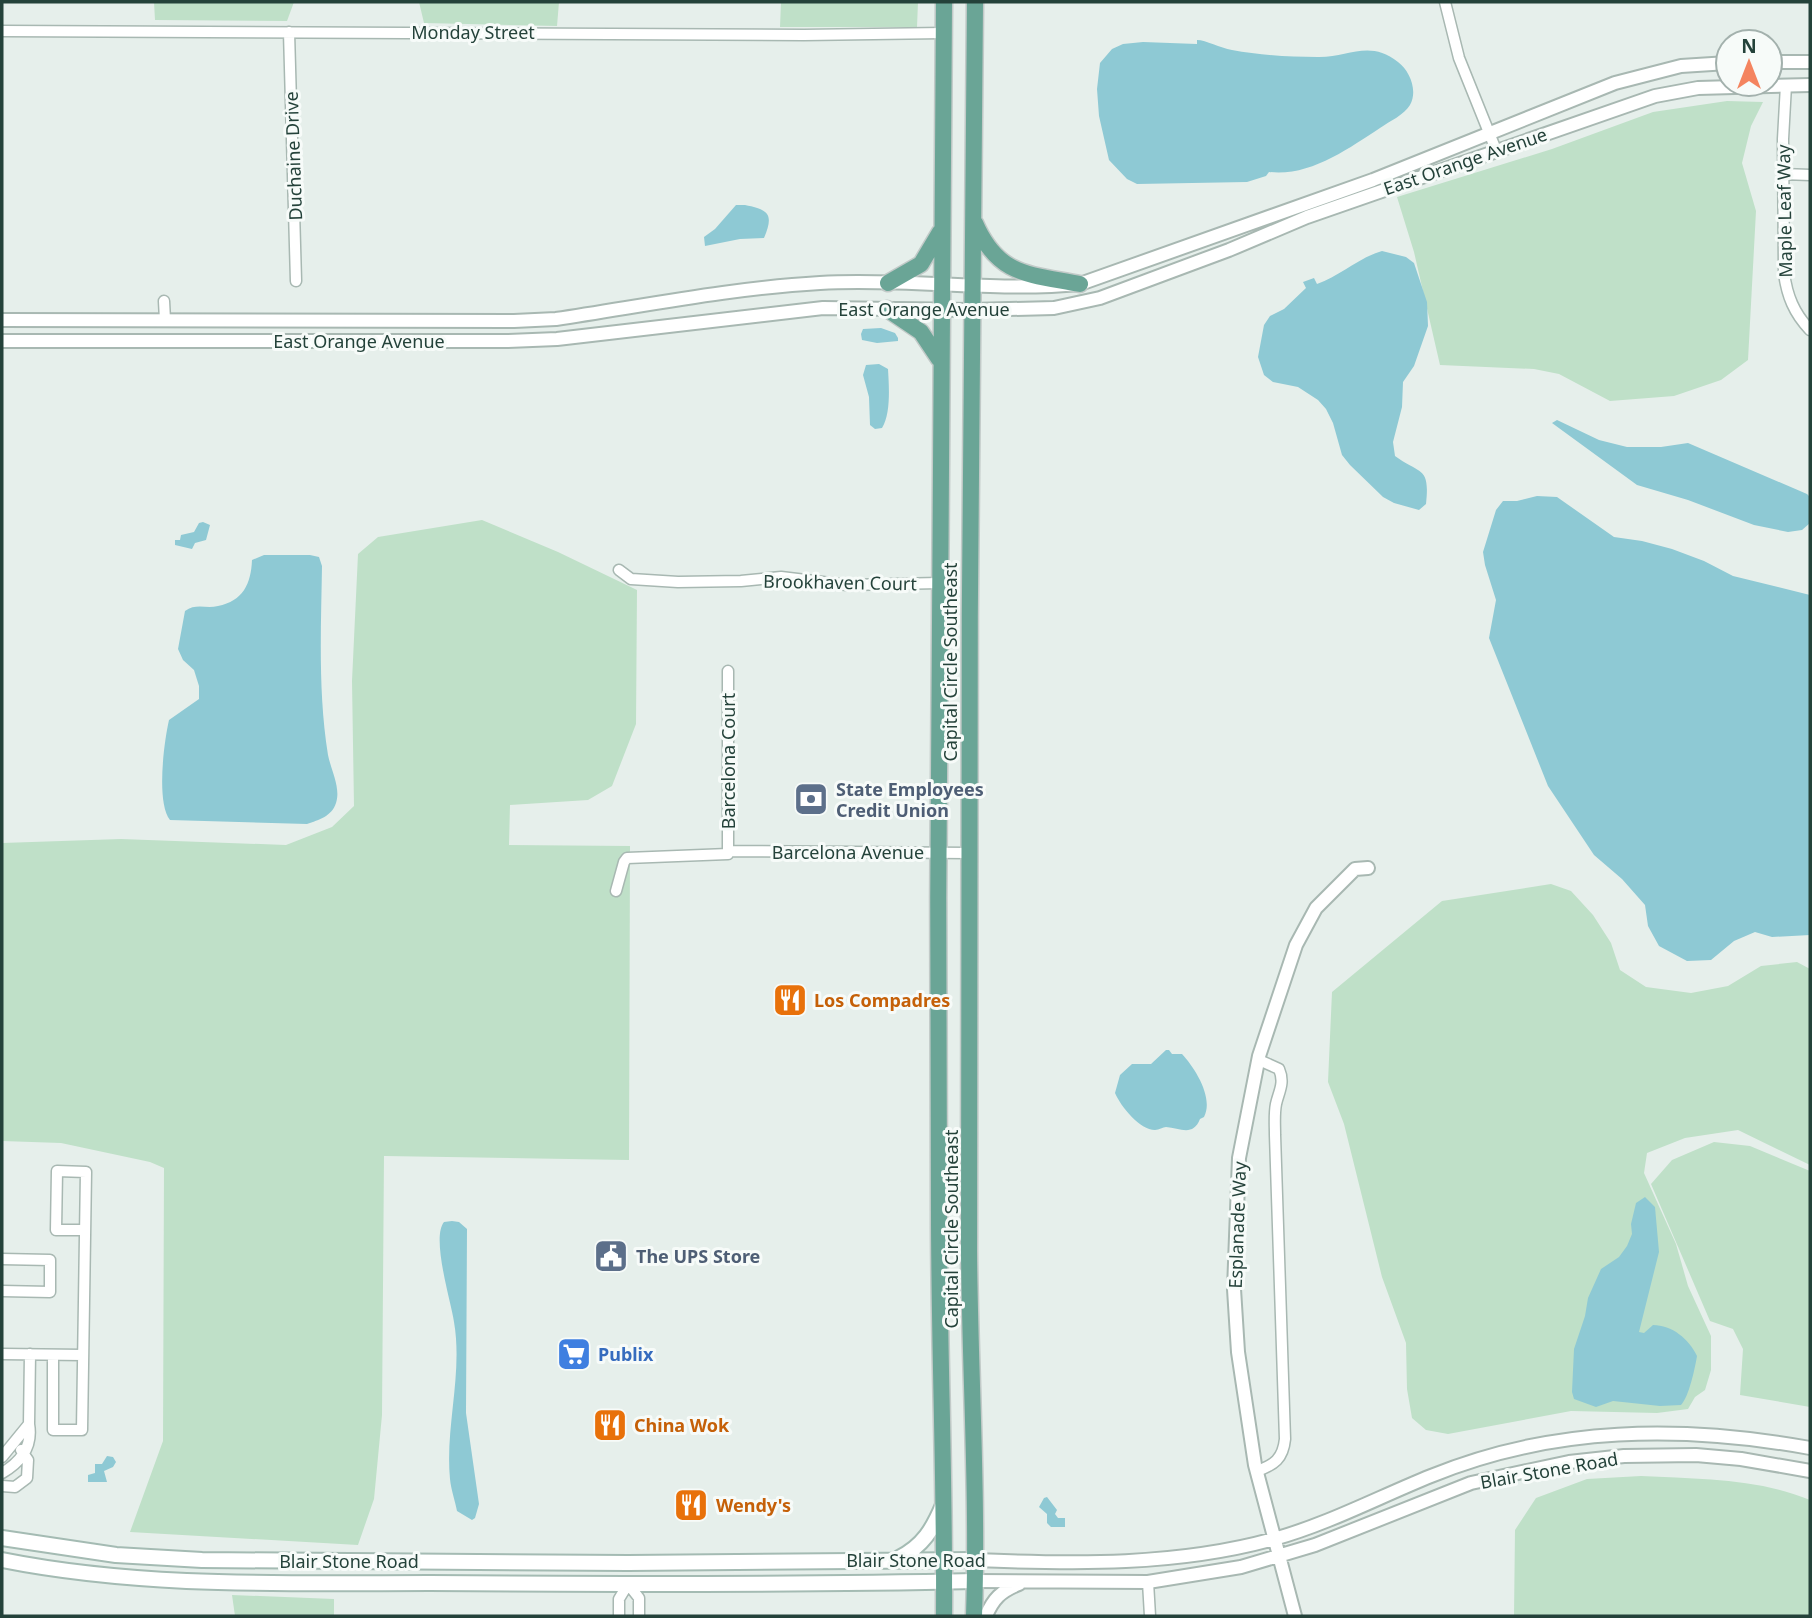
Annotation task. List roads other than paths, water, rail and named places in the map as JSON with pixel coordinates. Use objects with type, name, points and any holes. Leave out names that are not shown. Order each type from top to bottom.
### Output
[{"type":"main road","name":"Capital Circle Southeast","points":[[944,2],[939,359],[938,853],[944,1616]]},
{"type":"main road","name":"Capital Circle Southeast","points":[[974,1616],[969,1251],[968,853],[970,285],[975,2]]},
{"type":"main road","points":[[972,218],[990,251],[1012,268],[1028,274],[1080,284]]},
{"type":"main road","points":[[888,283],[921,264],[942,230]]},
{"type":"main road","points":[[887,309],[921,332],[939,359]]},
{"type":"main road","points":[[897,1559],[911,1552],[933,1530],[944,1504]]},
{"type":"main road","name":"Blair Stone Road","points":[[2,1538],[116,1555],[202,1560],[628,1563],[944,1558],[975,1560]]},
{"type":"main road","name":"Blair Stone Road","points":[[2,1560],[123,1578],[220,1583],[975,1581]]},
{"type":"main road","points":[[628,1563],[628,1584]]},
{"type":"street","points":[[1445,2],[1459,58],[1496,150]]},
{"type":"street","name":"Monday Street","points":[[2,31],[804,35],[943,33]]},
{"type":"street","name":"Duchaine Drive","points":[[289,32],[296,281]]},
{"type":"street","points":[[1784,62],[1810,62]]},
{"type":"street","name":"East Orange Avenue","points":[[2,320],[472,322],[556,319],[820,283],[1046,287],[1080,284],[1360,184],[1615,83],[1681,66],[1714,64]]},
{"type":"street","name":"Maple Leaf Way","points":[[1786,85],[1784,273],[1787,293],[1794,310],[1810,330]]},
{"type":"street","name":"East Orange Avenue","points":[[2,341],[520,341],[823,309],[1054,308],[1100,298],[1229,250],[1307,216],[1656,96],[1698,88],[1810,85]]},
{"type":"street","points":[[1783,174],[1810,175]]},
{"type":"street","points":[[164,301],[165,341]]},
{"type":"street","name":"Brookhaven Court","points":[[619,570],[631,579],[678,582],[781,577],[847,585],[939,583]]},
{"type":"street","name":"Barcelona Court","points":[[727,853],[728,671]]},
{"type":"street","name":"Barcelona Avenue","points":[[616,891],[627,858],[727,853],[968,853]]},
{"type":"street","name":"Esplanade Way","points":[[1295,1616],[1256,1471],[1238,1352],[1234,1289],[1239,1158],[1259,1060],[1296,945],[1316,908],[1355,869],[1368,868]]},
{"type":"street","points":[[1256,1471],[1277,1461],[1282,1455],[1285,1439],[1275,1135],[1276,1105],[1282,1076],[1279,1069],[1259,1060]]},
{"type":"street","points":[[53,1355],[53,1430],[82,1430],[86,1172],[57,1171],[56,1230],[85,1230]]},
{"type":"street","points":[[2,1259],[50,1260],[50,1292],[2,1291]]},
{"type":"street","points":[[2,1354],[83,1355]]},
{"type":"street","points":[[2,1473],[20,1460],[30,1438],[30,1354]]},
{"type":"street","points":[[2,1457],[29,1424]]},
{"type":"street","name":"Blair Stone Road","points":[[975,1560],[1124,1562],[1230,1550],[1275,1539],[1432,1476],[1529,1446],[1616,1433],[1687,1432],[1752,1437],[1810,1448]]},
{"type":"street","points":[[2,1486],[15,1487],[27,1478],[29,1460],[13,1444]]},
{"type":"street","name":"Blair Stone Road","points":[[975,1581],[1148,1582],[1207,1574],[1279,1557],[1315,1545],[1471,1483],[1569,1462],[1624,1456],[1696,1455],[1741,1459],[1810,1471]]},
{"type":"street","points":[[1150,1616],[1148,1582],[1151,1575],[1177,1558]]},
{"type":"street","points":[[986,1616],[990,1605],[1000,1593],[1026,1582]]},
{"type":"street","points":[[619,1616],[619,1599],[628,1584],[639,1598],[639,1616]]},
{"type":"water","points":[[1197,40],[1232,50],[1285,56],[1328,57],[1358,51],[1377,52],[1398,62],[1406,71],[1412,82],[1412,100],[1397,118],[1328,160],[1313,166],[1269,172],[1266,176],[1247,182],[1137,184],[1127,179],[1109,160],[1099,116],[1097,89],[1100,63],[1112,49],[1123,44],[1197,44]]},
{"type":"water","points":[[736,205],[745,205],[767,214],[769,223],[764,238],[740,239],[705,246],[704,237],[715,229]]},
{"type":"water","points":[[1382,251],[1406,257],[1414,263],[1427,302],[1428,326],[1414,366],[1403,382],[1402,407],[1393,442],[1395,456],[1425,477],[1426,504],[1419,510],[1383,497],[1342,455],[1333,423],[1318,400],[1298,387],[1273,382],[1264,375],[1258,357],[1264,325],[1270,316],[1284,309],[1306,288],[1303,282],[1314,278],[1317,284]]},
{"type":"water","points":[[881,328],[895,333],[898,341],[877,343],[862,340],[863,329]]},
{"type":"water","points":[[879,364],[888,369],[889,400],[885,422],[882,428],[875,429],[870,425],[869,397],[863,375],[866,365]]},
{"type":"water","points":[[1557,420],[1599,440],[1627,447],[1661,447],[1688,443],[1807,494],[1810,497],[1810,523],[1802,530],[1788,532],[1754,525],[1688,500],[1637,485],[1552,423]]},
{"type":"water","points":[[1537,496],[1557,497],[1614,537],[1672,549],[1733,576],[1810,595],[1810,935],[1772,937],[1755,932],[1734,941],[1711,960],[1687,961],[1659,946],[1648,926],[1645,905],[1622,879],[1594,855],[1548,786],[1489,638],[1496,600],[1483,552],[1496,510],[1503,501]]},
{"type":"water","points":[[199,523],[210,525],[206,540],[195,543],[192,549],[175,545],[175,540],[180,540],[181,535],[194,532]]},
{"type":"water","points":[[264,555],[310,555],[319,557],[322,566],[323,708],[328,755],[336,785],[336,803],[328,814],[307,824],[170,820],[163,800],[162,786],[169,720],[199,699],[199,686],[194,670],[183,660],[178,649],[185,611],[193,607],[227,604],[234,600],[247,584],[252,560]]},
{"type":"water","points":[[1166,1050],[1172,1054],[1182,1054],[1205,1092],[1207,1101],[1204,1117],[1190,1130],[1166,1127],[1149,1129],[1126,1111],[1115,1093],[1120,1075],[1132,1064],[1151,1064]]},
{"type":"water","points":[[1645,1197],[1655,1207],[1659,1252],[1639,1332],[1644,1333],[1653,1325],[1667,1327],[1679,1334],[1697,1356],[1693,1375],[1687,1396],[1681,1405],[1660,1406],[1613,1401],[1596,1407],[1574,1399],[1574,1349],[1588,1298],[1601,1269],[1619,1257],[1627,1246],[1632,1234],[1631,1224],[1636,1203]]},
{"type":"water","points":[[444,1222],[459,1222],[467,1229],[466,1413],[479,1504],[472,1520],[457,1511],[450,1479],[456,1342],[440,1241]]},
{"type":"water","points":[[107,1456],[113,1457],[116,1462],[113,1467],[104,1471],[107,1482],[88,1482],[88,1475],[95,1473],[95,1464],[102,1464]]},
{"type":"water","points":[[1047,1497],[1057,1510],[1055,1514],[1058,1518],[1065,1518],[1065,1527],[1051,1527],[1047,1523],[1047,1514],[1039,1507]]},
{"type":"place","name":"State Employees Credit Union","points":[[811,799]]},
{"type":"place","name":"Los Compadres","points":[[790,1000]]},
{"type":"place","name":"The UPS Store","points":[[611,1256]]},
{"type":"place","name":"Publix","points":[[574,1354]]},
{"type":"place","name":"China Wok","points":[[610,1425]]},
{"type":"place","name":"Wendy's","points":[[691,1505]]}]
